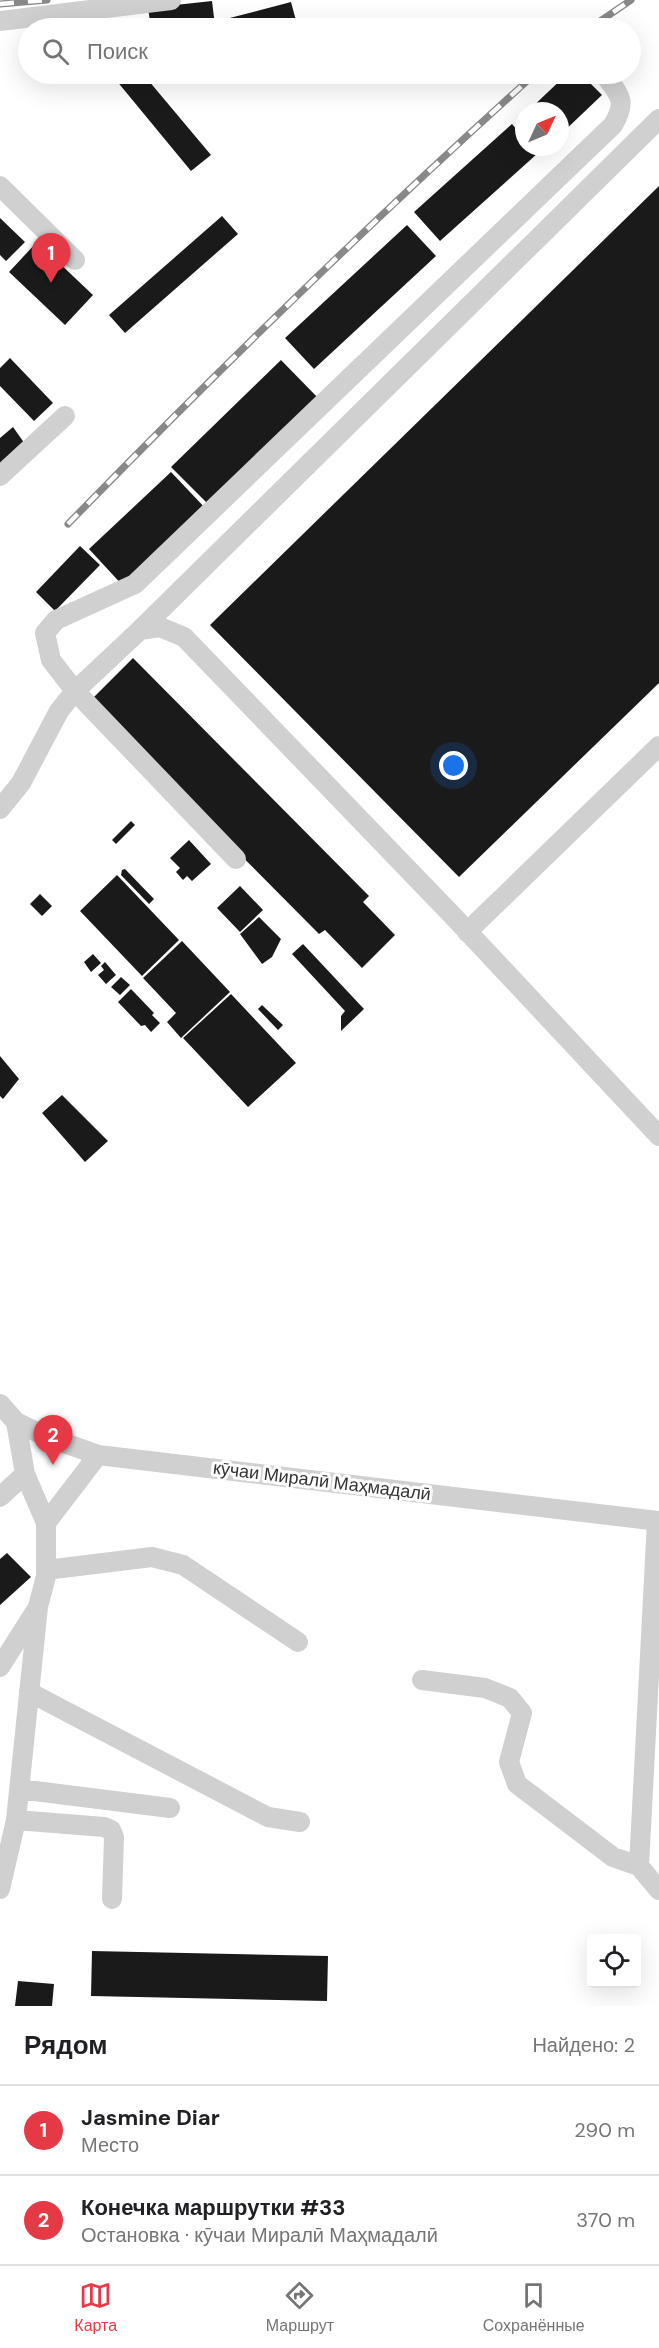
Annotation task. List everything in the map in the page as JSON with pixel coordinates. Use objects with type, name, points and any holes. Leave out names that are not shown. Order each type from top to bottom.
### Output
[{"type":"street","points":[[24,18],[171,0]]},
{"type":"street","points":[[0,21],[18,19]]},
{"type":"street","points":[[236,859],[75,692],[51,660],[45,633],[56,620],[135,584],[613,124],[622,110],[621,98],[611,84]]},
{"type":"street","points":[[0,809],[21,783],[59,711],[75,692],[659,119]]},
{"type":"street","points":[[0,186],[75,260]]},
{"type":"street","points":[[0,476],[66,416]]},
{"type":"street","points":[[140,630],[160,627],[184,637],[659,1136]]},
{"type":"street","points":[[467,932],[659,746]]},
{"type":"street","name":"кӯчаи Миралӣ Маҳмадалӣ","points":[[0,1404],[16,1422],[45,1437],[98,1455],[658,1521]]},
{"type":"street","points":[[1,1883],[16,1820],[38,1607],[46,1570],[46,1523],[25,1474],[16,1422]]},
{"type":"street","points":[[46,1523],[98,1455]]},
{"type":"street","points":[[0,1497],[25,1474]]},
{"type":"street","points":[[639,1866],[658,1521]]},
{"type":"street","points":[[46,1570],[152,1557],[183,1565],[298,1642]]},
{"type":"street","points":[[0,1667],[38,1607]]},
{"type":"street","points":[[422,1680],[485,1688],[510,1698],[522,1713],[509,1762],[517,1784],[613,1857],[639,1866],[659,1890]]},
{"type":"street","points":[[29,1692],[268,1816],[300,1822]]},
{"type":"street","points":[[19,1789],[170,1808]]},
{"type":"street","points":[[16,1820],[104,1827],[111,1830],[114,1837],[112,1899]]},
{"type":"building","points":[[212,1],[214,18],[150,18],[148,8]]},
{"type":"building","points":[[291,2],[295,18],[230,18]]},
{"type":"building","points":[[119,84],[151,84],[211,155],[191,171]]},
{"type":"building","points":[[556,84],[591,84],[602,95],[569,126],[569,102],[537,102]]},
{"type":"building","points":[[512,124],[515,128],[515,156],[535,156],[440,241],[414,212]]},
{"type":"building","points":[[659,186],[659,683],[459,877],[210,625]]},
{"type":"building","points":[[222,216],[238,234],[125,333],[109,315]]},
{"type":"building","points":[[0,218],[25,242],[6,261],[0,255]]},
{"type":"building","points":[[407,225],[436,256],[314,369],[285,338]]},
{"type":"building","points":[[37,242],[93,295],[65,325],[9,272]]},
{"type":"building","points":[[10,358],[53,403],[34,421],[0,386],[0,368]]},
{"type":"building","points":[[281,360],[321,401],[211,507],[171,467]]},
{"type":"building","points":[[13,427],[25,444],[0,467],[0,438]]},
{"type":"building","points":[[171,472],[208,511],[125,588],[89,549]]},
{"type":"building","points":[[80,546],[100,565],[55,611],[36,592]]},
{"type":"building","points":[[133,658],[369,896],[363,902],[395,935],[362,968],[325,930],[319,934],[89,702]]},
{"type":"building","points":[[131,821],[135,825],[116,844],[112,840]]},
{"type":"building","points":[[189,840],[211,864],[192,881],[187,876],[183,880],[176,872],[180,868],[170,858]]},
{"type":"building","points":[[125,869],[154,899],[149,904],[121,875],[122,870]]},
{"type":"building","points":[[117,875],[179,940],[142,976],[80,911]]},
{"type":"building","points":[[240,886],[263,910],[240,932],[217,908]]},
{"type":"building","points":[[40,894],[52,906],[42,916],[30,904]]},
{"type":"building","points":[[259,917],[281,939],[272,957],[262,964],[240,934]]},
{"type":"building","points":[[182,941],[230,992],[181,1038],[167,1022],[176,1013],[143,978]]},
{"type":"building","points":[[303,944],[364,1009],[341,1031],[341,1016],[345,1011],[292,954]]},
{"type":"building","points":[[93,954],[101,963],[91,972],[84,962]]},
{"type":"building","points":[[105,962],[116,975],[106,984],[98,975],[104,970],[101,966]]},
{"type":"building","points":[[121,977],[130,985],[120,995],[111,987]]},
{"type":"building","points":[[131,989],[154,1013],[152,1015],[160,1023],[151,1032],[145,1025],[141,1026],[118,1002]]},
{"type":"building","points":[[231,994],[296,1063],[248,1107],[183,1038]]},
{"type":"building","points":[[262,1005],[283,1025],[278,1030],[258,1009]]},
{"type":"building","points":[[0,1056],[19,1079],[3,1099],[0,1096]]},
{"type":"building","points":[[62,1095],[108,1141],[85,1162],[42,1113]]},
{"type":"building","points":[[7,1553],[31,1577],[0,1605],[0,1559]]},
{"type":"building","points":[[92,1951],[328,1956],[327,2001],[91,1996]]},
{"type":"building","points":[[18,1981],[54,1984],[52,2006],[15,2006]]},
{"type":"railway","points":[[0,4],[47,0]]},
{"type":"railway","points":[[605,18],[631,0]]},
{"type":"railway","points":[[68,524],[298,295],[524,84]]},
{"type":"place","name":"Jasmine Diar","points":[[51,283]]},
{"type":"place","name":"Конечка маршрутки #33","points":[[53,1465]]}]
